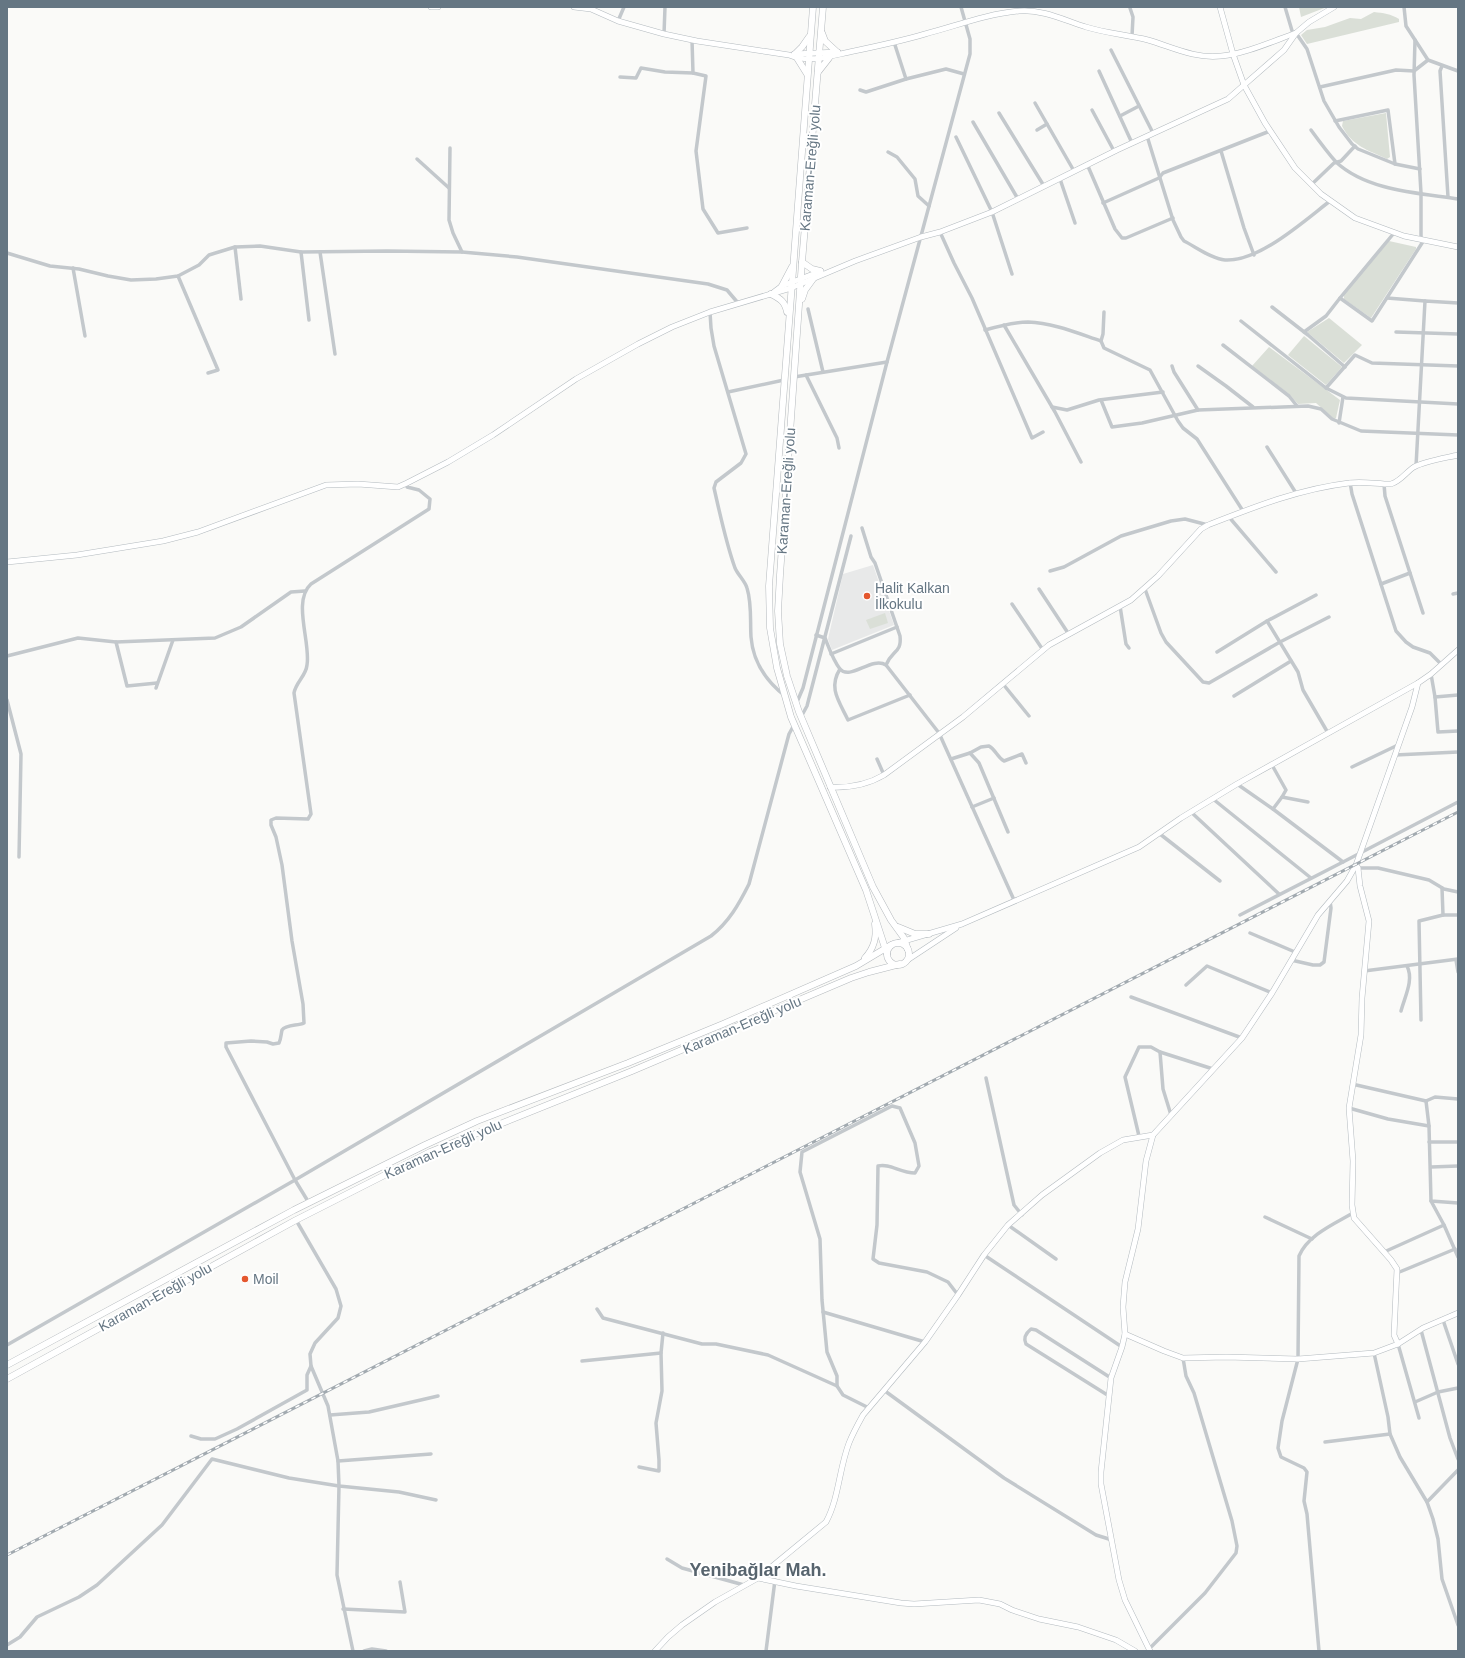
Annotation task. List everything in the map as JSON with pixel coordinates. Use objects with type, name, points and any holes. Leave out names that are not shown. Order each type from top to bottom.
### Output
[{"type":"highway","name":"Karaman-Ereğli yolu","points":[[813,7],[808,56],[794,264],[791,285],[769,586],[770,628],[777,668],[794,724],[873,909]]},
{"type":"highway","name":"Karaman-Ereğli yolu","points":[[823,7],[802,262],[778,610],[780,644],[787,676],[796,703],[830,787],[873,886],[892,920],[906,941],[908,950]]},
{"type":"highway","points":[[821,32],[826,41],[837,52]]},
{"type":"highway","points":[[807,74],[794,56],[810,36]]},
{"type":"highway","points":[[818,72],[829,58]]},
{"type":"highway","points":[[802,262],[812,269],[820,271]]},
{"type":"highway","points":[[782,286],[794,264]]},
{"type":"highway","points":[[799,306],[805,290],[813,279]]},
{"type":"highway","points":[[771,294],[785,304],[789,318]]},
{"type":"highway","points":[[856,966],[888,949],[897,943],[904,944],[908,950],[909,956],[903,963],[891,962],[888,949],[873,909]]},
{"type":"highway","points":[[856,966],[874,947],[876,933],[873,909]]},
{"type":"highway","points":[[892,920],[899,928],[907,932],[929,934]]},
{"type":"highway","name":"Karaman-Ereğli yolu","points":[[7,1379],[296,1220],[437,1150],[632,1071],[851,978],[903,963]]},
{"type":"highway","name":"Karaman-Ereğli yolu","points":[[7,1365],[309,1203],[425,1144],[476,1121],[636,1060],[856,966]]},
{"type":"street","points":[[431,7],[438,7]]},
{"type":"street","points":[[574,7],[591,9],[618,21],[692,40],[794,56],[819,56],[829,58],[844,53],[926,34],[999,13],[1021,11],[1035,12],[1061,18],[1086,27],[1132,36],[1203,56],[1233,54],[1295,34]]},
{"type":"street","points":[[618,21],[624,7]]},
{"type":"street","points":[[664,34],[665,7]]},
{"type":"street","points":[[796,703],[803,688],[887,362],[970,54],[970,39],[961,7]]},
{"type":"street","points":[[1220,7],[1233,54],[1244,85],[1270,131],[1295,168],[1311,185],[1330,201],[1355,218],[1422,240],[1458,247]]},
{"type":"street","points":[[1285,7],[1295,34],[1307,49],[1324,101],[1335,120],[1355,146],[1358,149],[1395,164],[1420,169]]},
{"type":"street","points":[[801,281],[813,279],[828,271],[921,237],[940,232],[992,212],[1132,142],[1228,99],[1284,50],[1295,34],[1309,22],[1334,7]]},
{"type":"street","points":[[1404,7],[1406,26],[1428,60],[1458,71]]},
{"type":"street","points":[[1130,8],[1133,16],[1132,36]]},
{"type":"street","points":[[692,40],[693,72]]},
{"type":"street","points":[[1340,298],[1372,321],[1422,240],[1420,169],[1414,71],[1415,40]]},
{"type":"street","points":[[894,42],[906,79]]},
{"type":"street","points":[[1111,50],[1153,133]]},
{"type":"street","points":[[819,56],[837,52],[844,53]]},
{"type":"street","points":[[1320,88],[1396,70],[1414,71],[1428,60]]},
{"type":"street","points":[[1442,66],[1440,71],[1448,197]]},
{"type":"street","points":[[620,77],[636,78],[641,68],[665,72],[693,72],[706,76],[696,151],[703,209],[718,233],[747,228]]},
{"type":"street","points":[[860,90],[866,92],[906,79],[946,69],[964,74]]},
{"type":"street","points":[[1099,71],[1132,142]]},
{"type":"street","points":[[1035,103],[1074,171]]},
{"type":"street","points":[[1120,116],[1140,106]]},
{"type":"street","points":[[1092,110],[1114,151]]},
{"type":"street","points":[[1335,120],[1388,110],[1395,164]]},
{"type":"street","points":[[999,113],[1044,186]]},
{"type":"street","points":[[973,122],[1018,199]]},
{"type":"street","points":[[1037,130],[1047,124]]},
{"type":"street","points":[[1312,130],[1324,149],[1337,162],[1346,169],[1374,184],[1398,190],[1458,199]]},
{"type":"street","points":[[1104,203],[1159,178],[1163,173],[1270,131]]},
{"type":"street","points":[[1147,136],[1159,178],[1181,237],[1218,258],[1232,260],[1254,254],[1265,249],[1330,201]]},
{"type":"street","points":[[956,137],[992,212],[1012,274]]},
{"type":"street","points":[[1311,185],[1334,163],[1341,161],[1355,146]]},
{"type":"street","points":[[450,148],[450,220],[453,233],[462,252]]},
{"type":"street","points":[[1220,151],[1244,228],[1254,254]]},
{"type":"street","points":[[888,152],[897,157],[915,179],[918,196],[929,206]]},
{"type":"street","points":[[417,159],[449,188]]},
{"type":"street","points":[[1087,164],[1115,229],[1122,238],[1126,238],[1173,218]]},
{"type":"street","points":[[1060,179],[1075,223]]},
{"type":"street","points":[[940,232],[1032,438],[1043,432]]},
{"type":"street","points":[[1304,332],[1326,316],[1394,232]]},
{"type":"street","points":[[7,253],[50,266],[73,268],[131,280],[178,276],[199,265],[209,255],[235,247],[260,246],[300,252],[462,252],[518,257],[708,284],[727,290],[738,303]]},
{"type":"street","points":[[235,247],[241,299]]},
{"type":"street","points":[[300,252],[309,320]]},
{"type":"street","points":[[320,252],[335,354]]},
{"type":"street","points":[[73,268],[85,336]]},
{"type":"street","points":[[7,562],[77,555],[163,541],[198,532],[326,485],[358,484],[398,487],[407,484],[493,435],[576,379],[672,327],[710,312],[771,294],[820,271],[828,271]]},
{"type":"street","points":[[178,276],[218,370],[208,373]]},
{"type":"street","points":[[771,294],[782,286],[791,285]]},
{"type":"street","points":[[1387,298],[1458,303]]},
{"type":"street","points":[[1416,466],[1420,403],[1420,364],[1425,301]]},
{"type":"street","points":[[1272,307],[1345,367]]},
{"type":"street","points":[[808,309],[824,372]]},
{"type":"street","points":[[710,312],[714,346],[746,454],[741,463],[716,482],[714,488],[733,562],[737,574],[747,587],[750,603],[752,639],[756,656],[763,674],[774,688],[785,697]]},
{"type":"street","points":[[1104,312],[1103,334],[1101,341],[1104,348],[1150,370],[1183,428],[1197,439],[1243,511]]},
{"type":"street","points":[[1241,321],[1326,388],[1346,398],[1458,404]]},
{"type":"street","points":[[985,330],[1004,325],[1027,322],[1045,324],[1066,329],[1101,341]]},
{"type":"street","points":[[1004,325],[1052,407],[1081,462]]},
{"type":"street","points":[[1396,332],[1458,334]]},
{"type":"street","points":[[1223,345],[1289,396],[1297,406]]},
{"type":"street","points":[[1326,388],[1355,355],[1372,363],[1458,366]]},
{"type":"street","points":[[794,377],[887,362]]},
{"type":"street","points":[[1172,366],[1174,372],[1198,410]]},
{"type":"street","points":[[1198,366],[1253,407]]},
{"type":"street","points":[[806,375],[837,438],[840,448]]},
{"type":"street","points":[[728,392],[784,380]]},
{"type":"street","points":[[1052,407],[1067,410],[1101,400],[1162,392]]},
{"type":"street","points":[[1339,423],[1344,397]]},
{"type":"street","points":[[1101,400],[1112,427],[1142,423],[1175,414],[1198,410],[1297,406],[1316,407],[1321,409],[1332,420],[1361,431],[1458,435]]},
{"type":"street","points":[[1267,447],[1296,493]]},
{"type":"street","points":[[830,787],[849,788],[871,781],[884,774],[1004,684],[1043,650],[1068,633],[1131,600],[1144,589],[1200,529],[1229,516],[1296,493],[1350,482],[1384,484],[1397,482],[1416,466],[1458,455]]},
{"type":"street","points":[[1350,482],[1352,494],[1396,631],[1406,642],[1413,647],[1430,653],[1442,665]]},
{"type":"street","points":[[309,1203],[295,1180],[226,1046],[226,1043],[251,1041],[274,1044],[279,1043],[283,1029],[304,1023],[303,1004],[292,941],[282,865],[276,837],[271,825],[271,820],[276,818],[308,819],[311,814],[294,693],[296,685],[303,676],[307,667],[308,660],[303,601],[305,591],[311,584],[429,509],[430,500],[418,490],[407,487],[407,484]]},
{"type":"street","points":[[1384,484],[1385,496],[1423,613]]},
{"type":"street","points":[[1229,516],[1276,572]]},
{"type":"street","points":[[1050,571],[1064,567],[1121,536],[1171,521],[1185,519],[1208,525]]},
{"type":"street","points":[[862,528],[897,627],[901,644],[899,650],[889,657],[886,665]]},
{"type":"street","points":[[801,717],[807,706],[851,536]]},
{"type":"street","points":[[1381,584],[1410,573]]},
{"type":"street","points":[[1039,589],[1068,633]]},
{"type":"street","points":[[1144,589],[1166,642],[1203,682],[1209,683],[1280,642],[1329,617]]},
{"type":"street","points":[[7,656],[78,638],[116,642],[215,638],[241,627],[291,592],[305,591]]},
{"type":"street","points":[[1453,594],[1458,593]]},
{"type":"street","points":[[1217,652],[1267,621],[1316,595]]},
{"type":"street","points":[[1012,604],[1043,650]]},
{"type":"street","points":[[1120,606],[1126,644],[1129,648]]},
{"type":"street","points":[[1267,621],[1298,672],[1303,690],[1328,733]]},
{"type":"street","points":[[832,654],[897,627]]},
{"type":"street","points":[[816,635],[825,638],[832,654],[843,672],[849,672],[877,662],[886,665],[939,733],[1014,900]]},
{"type":"street","points":[[116,642],[127,686],[156,686],[173,640]]},
{"type":"street","points":[[897,943],[962,924],[1014,900],[1139,847],[1191,812],[1237,784],[1418,683],[1442,665],[1458,650]]},
{"type":"street","points":[[1234,696],[1291,661]]},
{"type":"street","points":[[840,669],[834,678],[835,692],[848,720],[910,695]]},
{"type":"street","points":[[1431,674],[1438,732],[1458,730]]},
{"type":"street","points":[[1418,683],[1412,707],[1360,852],[1357,866],[1360,886],[1369,921],[1364,971],[1362,1035],[1352,1084],[1349,1108],[1353,1161],[1352,1205],[1354,1218],[1394,1264],[1396,1269],[1394,1335],[1398,1344],[1419,1418]]},
{"type":"street","points":[[1004,684],[1029,716]]},
{"type":"street","points":[[1435,698],[1458,695]]},
{"type":"street","points":[[7,700],[22,754],[19,857]]},
{"type":"street","points":[[7,1345],[295,1180],[392,1122],[628,986],[719,930],[735,911],[749,884],[789,734],[794,724]]},
{"type":"street","points":[[1352,767],[1398,745]]},
{"type":"street","points":[[951,759],[970,753],[982,747],[989,746],[994,749],[999,758],[1004,761],[1022,754],[1026,763]]},
{"type":"street","points":[[1395,755],[1458,752]]},
{"type":"street","points":[[970,753],[979,763],[1008,832]]},
{"type":"street","points":[[877,759],[884,774]]},
{"type":"street","points":[[1272,765],[1286,790],[1273,809]]},
{"type":"street","points":[[1237,784],[1273,809],[1343,862]]},
{"type":"street","points":[[1282,797],[1308,802]]},
{"type":"street","points":[[972,807],[994,798]]},
{"type":"street","points":[[1213,799],[1311,878]]},
{"type":"street","points":[[1240,914],[1458,802]]},
{"type":"street","points":[[1191,812],[1279,894]]},
{"type":"street","points":[[1160,834],[1220,881]]},
{"type":"street","points":[[1357,866],[1378,868],[1429,880],[1442,888],[1458,892]]},
{"type":"street","points":[[1183,1358],[1186,1376],[1194,1394],[1232,1521],[1237,1546],[1236,1553],[1205,1593],[1149,1650],[1125,1600],[1119,1580],[1113,1540],[1101,1484],[1111,1378],[1122,1347],[1124,1334],[1123,1307],[1125,1282],[1138,1229],[1146,1161],[1153,1135],[1242,1038],[1272,993],[1295,952],[1318,916],[1347,881],[1357,866]]},
{"type":"street","points":[[1442,888],[1443,915]]},
{"type":"street","points":[[1291,960],[1313,965],[1320,965],[1324,962],[1331,908],[1330,901]]},
{"type":"street","points":[[1421,1020],[1419,921],[1443,915],[1458,915]]},
{"type":"street","points":[[903,963],[962,924]]},
{"type":"street","points":[[1250,933],[1295,952]]},
{"type":"street","points":[[1364,971],[1457,960],[1458,972]]},
{"type":"street","points":[[1186,985],[1207,966],[1272,993]]},
{"type":"street","points":[[1400,1010],[1411,974],[1407,966]]},
{"type":"street","points":[[1131,996],[1242,1038]]},
{"type":"street","points":[[1139,1136],[1125,1077],[1139,1047],[1151,1048],[1214,1069]]},
{"type":"street","points":[[1160,1052],[1163,1089],[1170,1115]]},
{"type":"street","points":[[986,1078],[1014,1205],[1022,1215]]},
{"type":"street","points":[[1352,1084],[1426,1101],[1435,1097],[1458,1099]]},
{"type":"street","points":[[1426,1101],[1429,1126],[1431,1201],[1444,1225],[1458,1257]]},
{"type":"street","points":[[870,1408],[843,1396],[837,1386],[837,1376],[827,1352],[823,1312],[820,1239],[800,1172],[802,1152],[892,1106],[900,1108],[915,1143],[919,1166],[915,1173],[905,1173],[885,1164],[878,1166],[878,1225],[873,1259],[879,1264],[927,1272],[948,1282],[958,1295]]},
{"type":"street","points":[[1349,1108],[1388,1119],[1429,1126]]},
{"type":"street","points":[[655,1651],[682,1625],[715,1602],[758,1578],[826,1522],[832,1510],[849,1444],[857,1426],[870,1408],[925,1342],[984,1255],[1008,1225],[1022,1215],[1042,1194],[1100,1153],[1123,1140],[1139,1136],[1153,1135]]},
{"type":"street","points":[[1429,1142],[1458,1142]]},
{"type":"street","points":[[1431,1167],[1458,1166]]},
{"type":"street","points":[[1431,1201],[1458,1203]]},
{"type":"street","points":[[1319,1651],[1307,1514],[1304,1501],[1308,1472],[1304,1468],[1282,1457],[1278,1448],[1282,1420],[1298,1359],[1298,1260],[1303,1246],[1353,1213]]},
{"type":"street","points":[[1265,1217],[1312,1239]]},
{"type":"street","points":[[296,1220],[336,1288],[341,1306],[338,1318],[316,1343],[310,1354],[311,1366],[326,1400],[330,1415],[338,1461],[339,1486],[337,1575],[343,1609],[354,1651]]},
{"type":"street","points":[[1008,1225],[1056,1259]]},
{"type":"street","points":[[1384,1252],[1444,1225]]},
{"type":"street","points":[[1396,1273],[1455,1249]]},
{"type":"street","points":[[984,1255],[1122,1347]]},
{"type":"street","points":[[597,1309],[603,1318],[702,1344],[716,1344],[768,1355],[837,1386]]},
{"type":"street","points":[[823,1312],[925,1342]]},
{"type":"street","points":[[1124,1334],[1164,1352],[1183,1358],[1226,1357],[1298,1359],[1374,1353],[1398,1344],[1421,1330],[1458,1313]]},
{"type":"street","points":[[1443,1320],[1458,1364]]},
{"type":"street","points":[[1109,1396],[1026,1344],[1026,1334],[1031,1329],[1036,1330],[1111,1378]]},
{"type":"street","points":[[1421,1330],[1450,1438],[1458,1459]]},
{"type":"street","points":[[639,1467],[659,1471],[656,1423],[662,1391],[661,1352],[663,1333]]},
{"type":"street","points":[[582,1361],[661,1352]]},
{"type":"street","points":[[1374,1353],[1388,1417],[1390,1434],[1400,1457],[1426,1502],[1433,1519],[1438,1539],[1442,1579],[1458,1625]]},
{"type":"street","points":[[191,1436],[201,1439],[215,1439],[237,1429],[307,1390],[307,1375],[311,1366]]},
{"type":"street","points":[[1415,1402],[1438,1392],[1458,1388]]},
{"type":"street","points":[[885,1391],[1004,1478],[1096,1535],[1113,1540]]},
{"type":"street","points":[[330,1415],[369,1412],[438,1396]]},
{"type":"street","points":[[1325,1442],[1390,1434]]},
{"type":"street","points":[[338,1461],[431,1454]]},
{"type":"street","points":[[7,1645],[20,1637],[37,1617],[79,1597],[97,1585],[162,1525],[212,1460],[223,1461],[255,1471],[339,1486],[399,1492],[436,1500]]},
{"type":"street","points":[[1426,1502],[1458,1470]]},
{"type":"street","points":[[668,1558],[682,1568],[744,1585]]},
{"type":"street","points":[[758,1578],[774,1580],[796,1586],[901,1603],[914,1604],[979,1600],[1000,1604],[1012,1610],[1039,1619],[1078,1627],[1116,1640],[1135,1651]]},
{"type":"street","points":[[766,1651],[774,1580]]},
{"type":"street","points":[[343,1609],[405,1612],[400,1582]]},
{"type":"street","points":[[364,1651],[372,1649],[386,1651]]},
{"type":"shaded area","points":[[1299,7],[1327,7],[1301,17]]},
{"type":"shaded area","points":[[1374,12],[1393,16],[1399,19],[1399,22],[1307,44],[1301,35],[1307,30],[1325,27],[1350,18],[1361,19]]},
{"type":"shaded area","points":[[1386,113],[1390,157],[1387,159],[1361,147],[1346,133],[1342,126],[1343,121]]},
{"type":"shaded area","points":[[1389,241],[1416,247],[1416,249],[1371,318],[1344,299],[1344,294]]},
{"type":"shaded area","points":[[1329,318],[1362,345],[1344,363],[1307,332]]},
{"type":"shaded area","points":[[1304,336],[1342,367],[1326,385],[1288,355]]},
{"type":"shaded area","points":[[1269,347],[1340,400],[1336,418],[1334,419],[1316,403],[1298,404],[1289,394],[1252,366]]},
{"type":"shaded area","points":[[873,565],[894,625],[832,650],[828,639],[843,574]]},
{"type":"shaded area","points":[[885,613],[888,623],[870,629],[866,620]]},
{"type":"railway","points":[[7,1555],[1458,812]]},
{"type":"place","name":"Halit Kalkan İlkokulu","points":[[867,596]]},
{"type":"place","name":"Moil","points":[[245,1279]]},
{"type":"district","name":"Yenibağlar Mah.","points":[[758,1570]]}]
